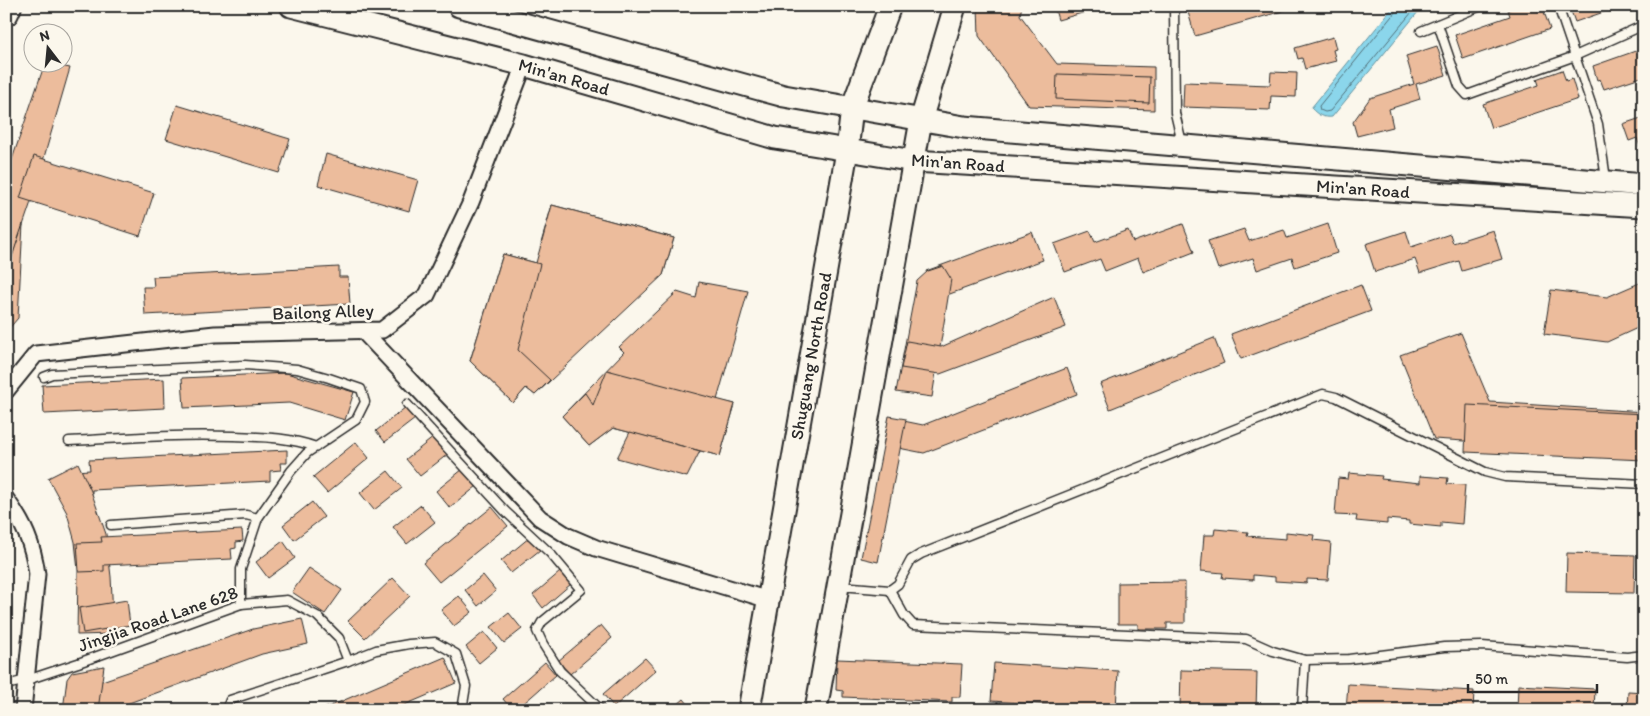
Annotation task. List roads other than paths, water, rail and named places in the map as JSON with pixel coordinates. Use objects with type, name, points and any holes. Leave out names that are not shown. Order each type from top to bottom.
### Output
[{"type":"main road","points":[[6,13],[9,6]]},
{"type":"main road","name":"Min'an Road","points":[[292,6],[524,65],[775,138],[914,161],[1644,206]]},
{"type":"main road","name":"Min'an Road","points":[[459,6],[784,96],[964,127],[1644,185]]},
{"type":"main road","name":"Shuguang North Road","points":[[749,710],[847,151],[852,108],[890,6]]},
{"type":"main road","points":[[816,710],[921,120],[955,6]]},
{"type":"street","name":"Bailong Alley","points":[[6,391],[36,354],[215,334],[382,330],[427,295],[471,202],[524,65]]},
{"type":"street","points":[[363,331],[540,518],[568,536],[596,548],[769,600]]},
{"type":"street","points":[[6,499],[25,530],[34,551],[37,574],[23,710]]},
{"type":"lane","points":[[1174,6],[1175,113],[1182,145]]},
{"type":"lane","points":[[1421,31],[1481,6]]},
{"type":"lane","points":[[1558,6],[1598,124],[1606,181]]},
{"type":"lane","points":[[1438,24],[1459,86],[1467,94],[1575,56],[1644,25]]},
{"type":"lane","points":[[44,377],[52,374],[245,365],[297,369],[361,389],[365,402],[356,420],[307,453],[291,471],[258,518],[242,569],[241,604]]},
{"type":"lane","points":[[838,586],[890,590],[898,584],[911,560],[921,554],[1323,394],[1336,398],[1485,472],[1505,477],[1644,484]]},
{"type":"lane","points":[[407,404],[505,511],[550,553],[581,590],[542,622],[537,630],[543,644],[560,671],[601,710]]},
{"type":"lane","points":[[70,440],[186,434],[276,437],[298,440],[316,447]]},
{"type":"lane","points":[[111,525],[246,515],[258,518]]},
{"type":"lane","points":[[890,590],[904,615],[913,625],[1246,639],[1273,651],[1305,660],[1349,658],[1444,647],[1482,646],[1627,657],[1644,655]]},
{"type":"lane","name":"Jingjia Road Lane 628","points":[[6,685],[27,680],[241,604],[287,600],[317,616],[339,638],[348,661]]},
{"type":"lane","points":[[226,710],[230,700],[376,650],[409,644],[435,642],[456,654],[466,686],[462,710]]},
{"type":"lane","points":[[1302,710],[1305,660]]},
{"type":"water","points":[[1394,6],[1423,6],[1332,117],[1318,114],[1311,108]]}]
